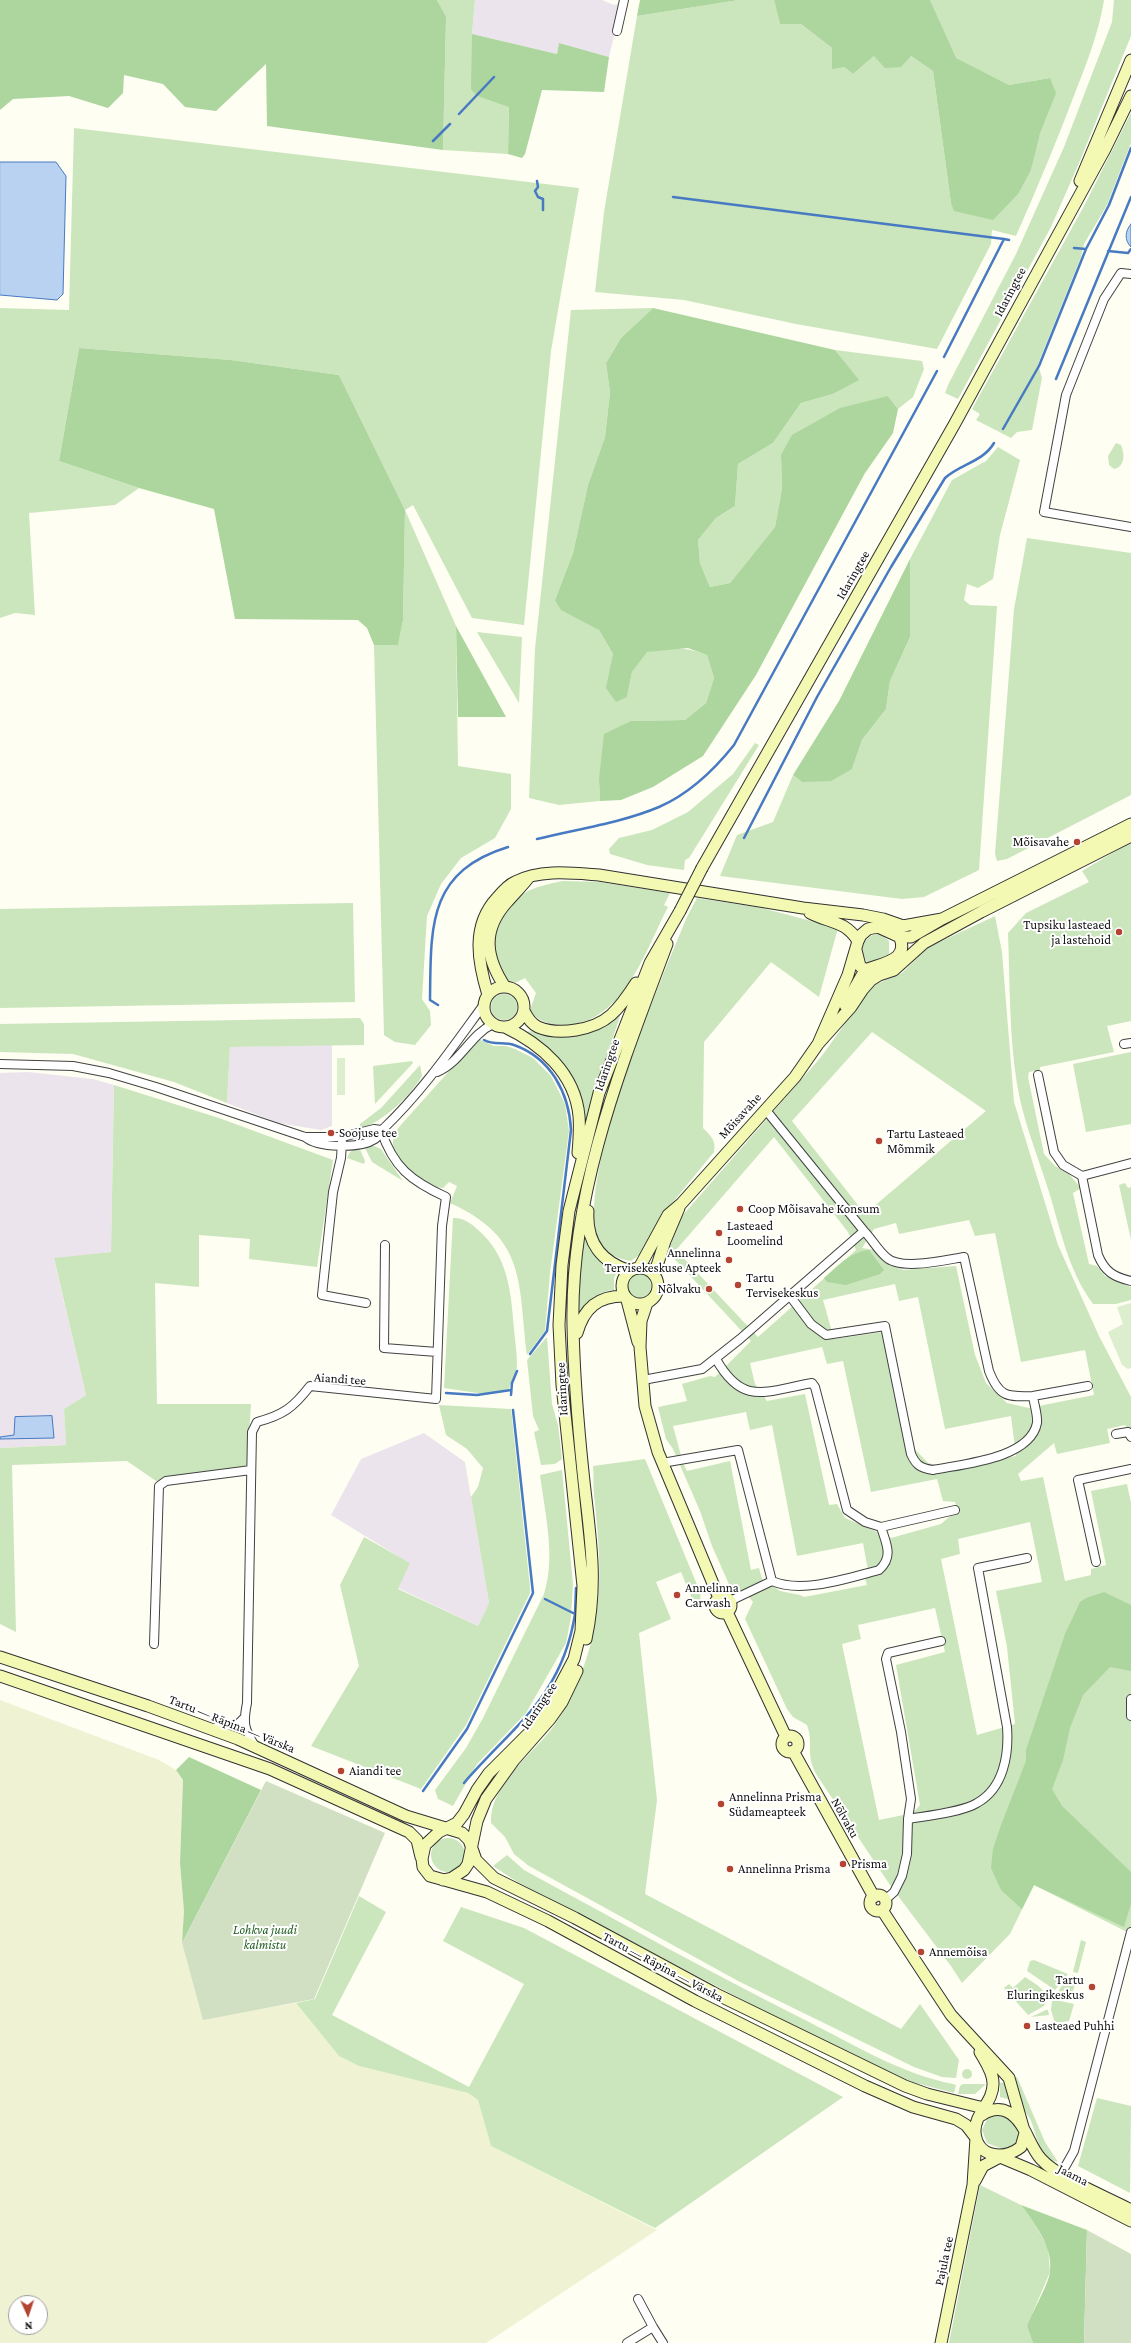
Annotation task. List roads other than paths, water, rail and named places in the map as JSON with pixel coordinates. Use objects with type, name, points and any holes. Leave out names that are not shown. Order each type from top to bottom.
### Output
[{"type":"main road","name":"Idaringtee","points":[[1048,252],[1131,60]]},
{"type":"main road","name":"Idaringtee","points":[[448,1829],[457,1823],[464,1814],[476,1790],[489,1773],[529,1733],[546,1712],[574,1659],[581,1631],[583,1586],[569,1457],[559,1325],[562,1265],[569,1212],[578,1170],[599,1093],[650,963],[680,911],[702,868],[954,425],[1105,149],[1131,96]]},
{"type":"main road","points":[[900,937],[910,937],[942,918],[1131,824]]},
{"type":"main road","name":"Mõisavahe","points":[[635,1269],[668,1215],[681,1204],[795,1077],[818,1044],[838,1022],[871,980],[879,975],[894,970],[924,943],[1131,836]]},
{"type":"main road","points":[[578,1170],[579,1116],[577,1103],[565,1075],[549,1055],[517,1033],[505,1027],[493,1024],[485,1014],[486,999],[478,955],[482,922],[490,906],[502,891],[514,882],[529,877],[569,872],[599,875],[803,908],[863,915],[911,926],[942,918]]},
{"type":"main road","points":[[505,987],[493,969],[489,955],[489,934],[499,912],[529,877]]},
{"type":"main road","points":[[803,908],[811,914],[843,925],[852,931],[857,945],[857,959],[865,970],[879,975]]},
{"type":"main road","name":"Idaringtee","points":[[471,1846],[477,1821],[486,1800],[514,1760],[562,1702],[578,1667],[591,1615],[594,1578],[576,1399],[575,1281],[581,1222],[604,1120],[634,1030],[680,911]]},
{"type":"main road","points":[[865,970],[892,962],[899,955],[901,946],[900,937],[890,922]]},
{"type":"main road","name":"Mõisavahe","points":[[818,1044],[848,975],[861,935],[868,929],[878,927],[900,937]]},
{"type":"main road","points":[[486,999],[498,988],[505,987],[517,992],[522,998],[524,1011],[529,1020],[538,1026],[565,1030],[589,1026],[612,1014],[631,992],[650,963]]},
{"type":"main road","name":"Mõisavahe","points":[[838,1022],[859,977],[865,970]]},
{"type":"main road","points":[[505,1027],[517,1022],[524,1011]]},
{"type":"main road","points":[[575,1343],[580,1321],[587,1309],[599,1300],[610,1296],[625,1298],[636,1304],[647,1303],[653,1299],[658,1291],[657,1281],[650,1271],[618,1267],[605,1259],[595,1248],[590,1236],[587,1220],[589,1182]]},
{"type":"main road","name":"Mõisavahe","points":[[654,1275],[665,1241],[681,1204]]},
{"type":"main road","points":[[635,1269],[622,1280],[625,1298],[640,1347]]},
{"type":"main road","points":[[647,1303],[641,1321],[640,1347],[645,1406],[662,1463],[719,1598],[726,1598],[728,1607]]},
{"type":"main road","name":"Nõlvaku","points":[[728,1607],[786,1737],[782,1743],[783,1748],[786,1751],[793,1751],[874,1897],[871,1900],[871,1908],[877,1911],[882,1910],[930,1986],[976,2044],[1009,2078],[1024,2130]]},
{"type":"main road","name":"Tartu — Räpina — Värska","points":[[0,1657],[209,1728],[255,1746],[406,1816],[448,1829]]},
{"type":"main road","name":"Tartu — Räpina — Värska","points":[[0,1676],[270,1769],[409,1832],[417,1840],[422,1859]]},
{"type":"main road","points":[[448,1829],[462,1833],[471,1846],[468,1864],[464,1870],[452,1878],[440,1880],[427,1874],[422,1859],[425,1845],[438,1832],[448,1829]]},
{"type":"main road","name":"Tartu — Räpina — Värska","points":[[471,1846],[476,1860],[485,1871],[504,1883],[575,1918],[716,1994],[882,2076],[927,2094],[985,2111]]},
{"type":"main road","name":"Tartu — Räpina — Värska","points":[[440,1880],[473,1888],[509,1902],[695,2001],[869,2087],[913,2106],[956,2119],[966,2125],[976,2138]]},
{"type":"main road","points":[[874,1897],[880,1895],[886,1899],[886,1904],[882,1910]]},
{"type":"main road","name":"Nõlvaku","points":[[976,2044],[993,2082],[993,2089],[985,2111]]},
{"type":"main road","points":[[985,2111],[1010,2113],[1024,2130],[1021,2147],[1009,2154],[1000,2156],[983,2166],[973,2185],[976,2121],[985,2111]]},
{"type":"main road","name":"Jaama","points":[[1024,2130],[1042,2160],[1061,2174],[1131,2210]]},
{"type":"main road","points":[[976,2138],[982,2149],[990,2154],[1000,2156]]},
{"type":"main road","name":"Jaama","points":[[1000,2156],[1032,2170],[1131,2221]]},
{"type":"main road","name":"Pajula tee","points":[[941,2343],[973,2185]]},
{"type":"street","points":[[617,31],[624,0]]},
{"type":"street","points":[[1131,274],[1121,273],[1104,299],[1066,395],[1044,512],[1131,527]]},
{"type":"street","points":[[0,1064],[73,1066],[109,1073],[305,1136],[321,1144],[343,1146],[360,1144],[376,1139],[381,1130],[437,1072],[486,999]]},
{"type":"street","points":[[437,1072],[447,1068],[478,1033],[493,1024]]},
{"type":"street","points":[[1038,1075],[1054,1152],[1063,1165],[1082,1176],[1131,1163]]},
{"type":"street","points":[[765,1109],[886,1258],[896,1262],[908,1264],[964,1257],[989,1371],[994,1384],[1001,1392],[1012,1397],[1033,1396],[1088,1386]]},
{"type":"street","points":[[305,1136],[342,1137],[374,1129],[381,1130]]},
{"type":"street","name":"Aiandi tee","points":[[243,1719],[247,1703],[252,1432],[257,1422],[279,1416],[300,1400],[310,1386],[436,1399],[442,1226],[446,1197],[412,1179],[398,1165],[386,1147],[381,1130]]},
{"type":"street","points":[[342,1137],[343,1146],[333,1192],[322,1295],[366,1303]]},
{"type":"street","points":[[1082,1176],[1098,1255],[1102,1265],[1109,1274],[1131,1281]]},
{"type":"street","points":[[643,1380],[702,1369],[716,1359],[790,1296],[864,1231]]},
{"type":"street","points":[[385,1245],[384,1348],[437,1352]]},
{"type":"street","points":[[790,1296],[811,1324],[826,1335],[885,1326],[910,1454],[916,1464],[923,1469],[933,1470],[1012,1452],[1024,1444],[1032,1436],[1037,1422],[1033,1396]]},
{"type":"street","points":[[716,1359],[732,1383],[746,1391],[771,1390],[812,1383],[815,1387],[847,1510],[865,1522],[881,1527],[955,1510]]},
{"type":"street","points":[[1116,1434],[1128,1432],[1131,1437]]},
{"type":"street","points":[[662,1463],[738,1450],[772,1581]]},
{"type":"street","points":[[1096,1562],[1078,1480],[1131,1469]]},
{"type":"street","points":[[154,1644],[159,1486],[166,1481],[251,1470]]},
{"type":"street","points":[[772,1581],[785,1586],[801,1587],[878,1570],[886,1562],[889,1553],[881,1527]]},
{"type":"street","points":[[908,1819],[976,1804],[988,1796],[1001,1774],[1008,1745],[1007,1727],[978,1568],[1028,1558]]},
{"type":"street","points":[[728,1607],[772,1581]]},
{"type":"street","points":[[886,1899],[894,1892],[902,1876],[907,1854],[908,1819],[911,1799],[901,1732],[886,1659],[888,1653],[941,1641]]},
{"type":"street","points":[[1131,1699],[1131,1716]]},
{"type":"street","points":[[209,1728],[238,1724],[243,1719]]},
{"type":"street","points":[[243,1719],[246,1731],[255,1746]]},
{"type":"street","points":[[1061,2174],[1074,2151],[1131,1932]]},
{"type":"street","points":[[638,2299],[663,2343]]},
{"type":"street","points":[[627,2343],[653,2327]]},
{"type":"water","points":[[0,162],[56,162],[66,176],[63,294],[57,300],[0,295]]},
{"type":"water","points":[[1131,224],[1131,247],[1126,236],[1127,230]]},
{"type":"water","points":[[52,1416],[54,1438],[0,1439],[0,1437],[14,1435],[15,1417]]},
{"type":"waterway","points":[[459,114],[494,77]]},
{"type":"waterway","points":[[433,141],[450,124]]},
{"type":"waterway","points":[[1003,429],[1039,366],[1086,249],[1109,205],[1131,148]]},
{"type":"waterway","points":[[537,181],[538,187],[535,191],[538,197],[543,199],[543,210]]},
{"type":"waterway","points":[[673,197],[1004,239]]},
{"type":"waterway","points":[[1056,379],[1131,197]]},
{"type":"waterway","points":[[944,357],[1004,239],[1009,240]]},
{"type":"waterway","points":[[1074,248],[1086,249]]},
{"type":"waterway","points":[[1108,251],[1128,253],[1131,249]]},
{"type":"waterway","points":[[537,839],[614,822],[644,813],[670,802],[691,788],[709,772],[734,745],[937,371]]},
{"type":"waterway","points":[[744,838],[817,697],[891,567],[945,478],[957,469],[984,455],[994,443]]},
{"type":"waterway","points":[[438,1005],[430,1000],[430,973],[434,926],[439,906],[448,887],[462,871],[481,858],[508,847]]},
{"type":"waterway","points":[[484,1040],[492,1043],[506,1043],[514,1045],[527,1051],[538,1059],[556,1078],[562,1090],[569,1116],[571,1130],[547,1331],[530,1354]]},
{"type":"waterway","points":[[511,1395],[512,1383],[517,1371]]},
{"type":"waterway","points":[[446,1393],[477,1395],[511,1390]]},
{"type":"waterway","points":[[423,1791],[467,1729],[533,1593],[513,1410]]},
{"type":"waterway","points":[[575,1614],[576,1588]]},
{"type":"waterway","points":[[464,1783],[533,1708],[547,1689],[559,1667],[569,1643],[575,1614],[545,1599]]},
{"type":"place","name":"Mõisavahe","points":[[1077,842]]},
{"type":"place","name":"Tupsiku lasteaed ja lastehoid","points":[[1119,932]]},
{"type":"place","name":"Soojuse tee","points":[[331,1133]]},
{"type":"place","name":"Tartu Lasteaed Mõmmik","points":[[879,1141]]},
{"type":"place","name":"Coop Mõisavahe Konsum","points":[[740,1209]]},
{"type":"place","name":"Lasteaed Loomelind","points":[[719,1233]]},
{"type":"place","name":"Annelinna Tervisekeskuse Apteek","points":[[729,1260]]},
{"type":"place","name":"Tartu Tervisekeskus","points":[[738,1285]]},
{"type":"place","name":"Nõlvaku","points":[[709,1289]]},
{"type":"place","name":"Annelinna Carwash","points":[[677,1595]]},
{"type":"place","name":"Aiandi tee","points":[[341,1771]]},
{"type":"place","name":"Annelinna Prisma Südameapteek","points":[[721,1804]]},
{"type":"place","name":"Prisma","points":[[843,1864]]},
{"type":"place","name":"Annelinna Prisma","points":[[730,1869]]},
{"type":"place","name":"Annemõisa","points":[[921,1952]]},
{"type":"place","name":"Tartu Eluringikeskus","points":[[1092,1987]]},
{"type":"place","name":"Lasteaed Puhhi","points":[[1027,2026]]},
{"type":"park label","name":"Lohkva juudi kalmistu","points":[[265,1938]]}]
